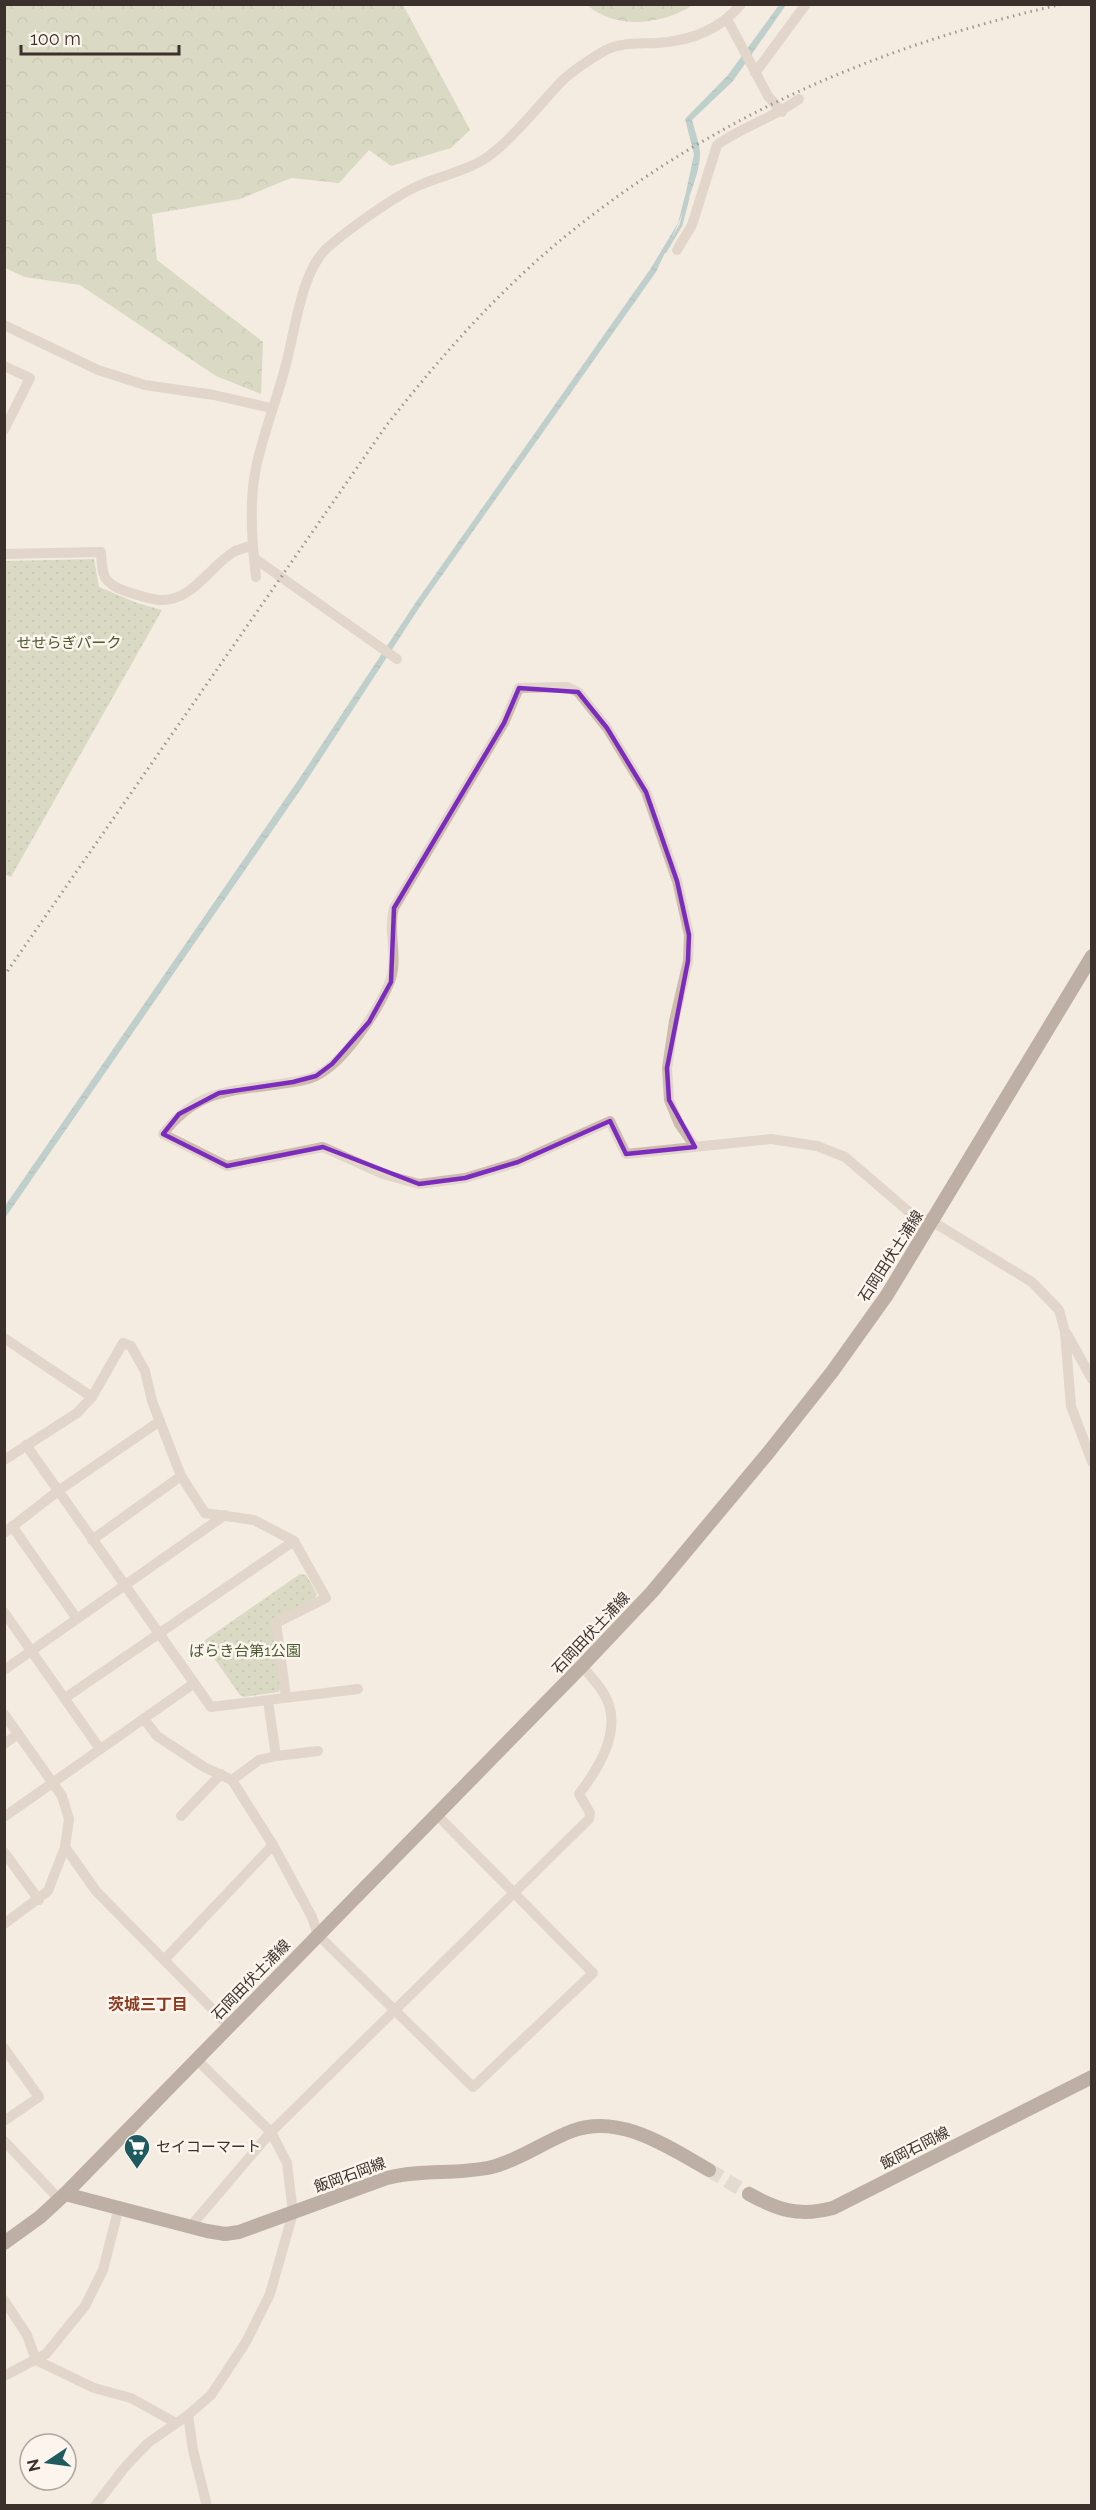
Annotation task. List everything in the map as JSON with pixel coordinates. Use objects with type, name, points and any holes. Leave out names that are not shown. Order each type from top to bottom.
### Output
[{"type":"main road","name":"石岡田伏土浦線","points":[[4,2243],[63,2197],[652,1592],[768,1454],[881,1304],[933,1222],[1092,956]]},
{"type":"main road","name":"飯岡石岡線","points":[[749,2194],[786,2211],[812,2212],[833,2208],[1092,2077]]},
{"type":"main road","name":"飯岡石岡線","points":[[63,2197],[119,2207],[190,2227],[225,2234],[239,2232],[407,2173],[470,2170],[497,2165],[574,2130],[603,2126],[630,2129],[709,2170]]},
{"type":"street","points":[[256,577],[252,546],[255,475],[271,408],[286,365],[301,301],[315,263],[325,250],[380,209],[418,185],[471,167],[493,153],[533,115],[561,81],[604,51],[627,43],[681,40],[702,34],[727,19],[741,4]]},
{"type":"street","points":[[754,71],[806,4]]},
{"type":"street","points":[[727,19],[768,96],[782,112]]},
{"type":"street","points":[[677,250],[692,225],[717,145],[782,112],[799,99]]},
{"type":"street","points":[[4,325],[98,370],[135,382],[214,395],[271,408]]},
{"type":"street","points":[[4,366],[30,378],[4,430]]},
{"type":"street","points":[[4,554],[101,552],[103,577],[108,582],[120,589],[148,598],[167,600],[183,595],[235,552],[252,546]]},
{"type":"street","points":[[254,558],[395,657]]},
{"type":"street","points":[[695,1147],[679,1124],[669,1100],[667,1068],[674,1021],[688,961],[689,935],[677,881],[646,792],[607,728],[578,692],[567,687],[519,688],[504,723],[394,908],[390,922],[395,959],[390,982],[369,1022],[332,1064],[316,1076],[219,1093],[193,1104],[179,1114],[163,1134],[227,1166],[323,1147],[383,1174],[419,1184],[465,1178],[518,1162],[610,1121],[626,1154],[695,1147],[771,1139],[817,1146],[845,1157],[908,1211],[933,1222],[1032,1282],[1059,1310],[1065,1332],[1071,1406],[1092,1462]]},
{"type":"street","points":[[1065,1332],[1092,1379]]},
{"type":"street","points":[[4,1338],[92,1397]]},
{"type":"street","points":[[4,1460],[77,1413],[92,1397],[123,1343],[131,1346],[145,1371],[160,1421],[181,1476],[205,1513],[254,1520],[294,1540],[326,1598],[276,1623],[286,1697]]},
{"type":"street","points":[[77,1619],[8,1530],[58,1491],[160,1421]]},
{"type":"street","points":[[26,1444],[158,1635],[211,1707],[358,1689]]},
{"type":"street","points":[[92,1540],[181,1476]]},
{"type":"street","points":[[4,1670],[225,1515]]},
{"type":"street","points":[[65,1698],[294,1540]]},
{"type":"street","points":[[4,1612],[100,1749]]},
{"type":"street","points":[[190,2227],[271,2132],[589,1819],[590,1813],[579,1794],[600,1765],[611,1728],[609,1705],[600,1688],[582,1666]]},
{"type":"street","points":[[4,1817],[193,1684]]},
{"type":"street","points":[[268,1701],[276,1756]]},
{"type":"street","points":[[4,1714],[62,1796],[69,1819],[65,1847],[48,1891],[39,1900],[4,1924]]},
{"type":"street","points":[[144,1719],[157,1736],[204,1767],[232,1780],[273,1845],[312,1917],[318,1935],[473,2087],[593,1973],[437,1815]]},
{"type":"street","points":[[4,1744],[18,1734]]},
{"type":"street","points":[[232,1780],[259,1760],[318,1751]]},
{"type":"street","points":[[181,1816],[221,1774]]},
{"type":"street","points":[[164,1960],[273,1845]]},
{"type":"street","points":[[65,1847],[96,1891],[229,2026]]},
{"type":"street","points":[[4,1852],[39,1900]]},
{"type":"street","points":[[4,2048],[39,2097],[4,2121]]},
{"type":"street","points":[[95,2505],[125,2467],[148,2443],[188,2415],[211,2395],[246,2342],[270,2294],[293,2213],[287,2163],[271,2132],[196,2060]]},
{"type":"street","points":[[4,2141],[63,2197]]},
{"type":"street","points":[[4,2376],[46,2354],[85,2306],[103,2270],[119,2207]]},
{"type":"street","points":[[4,2300],[27,2335],[36,2360],[94,2388],[131,2398],[176,2423]]},
{"type":"street","points":[[188,2415],[193,2450],[207,2505]]},
{"type":"highlighted area","points":[[519,688],[578,692],[607,728],[646,792],[677,881],[689,935],[688,961],[667,1068],[669,1100],[695,1147],[626,1154],[610,1121],[518,1162],[465,1178],[419,1184],[323,1147],[227,1166],[163,1134],[179,1114],[219,1093],[293,1082],[316,1076],[332,1064],[369,1022],[391,982],[394,908],[504,723]]},
{"type":"green space","points":[[5,4],[403,5],[470,130],[451,148],[391,166],[369,150],[339,183],[291,178],[240,199],[152,214],[157,260],[263,342],[261,394],[216,376],[80,285],[25,277],[5,268]]},
{"type":"green space","points":[[587,5],[693,5],[667,17],[639,22],[611,18]]},
{"type":"green space","name":"せせらぎパーク","points":[[94,559],[99,587],[137,603],[162,610],[11,877],[4,874],[5,561]]},
{"type":"green space","name":"ばらき台第1公園","points":[[300,1574],[306,1575],[317,1594],[315,1598],[272,1621],[281,1689],[278,1692],[244,1697],[240,1695],[204,1644],[205,1640]]},
{"type":"water","points":[[779,5],[786,5],[733,81],[692,120],[700,152],[696,178],[683,212],[656,272],[421,605],[305,783],[5,1218],[5,1206],[299,779],[416,602],[651,268],[678,223],[686,192],[694,154],[685,119],[728,75]]},
{"type":"waterway","points":[[665,252],[681,225],[688,198]]},
{"type":"tunnel","points":[[709,2170],[749,2194]]},
{"type":"railway","points":[[4,976],[386,426],[466,330],[533,264],[613,200],[672,160],[732,125],[795,93],[925,42],[993,21],[1063,4]]},
{"type":"place","name":"セイコーマート","points":[[137,2170]]},
{"type":"district","name":"茨城三丁目","points":[[148,2004]]}]
